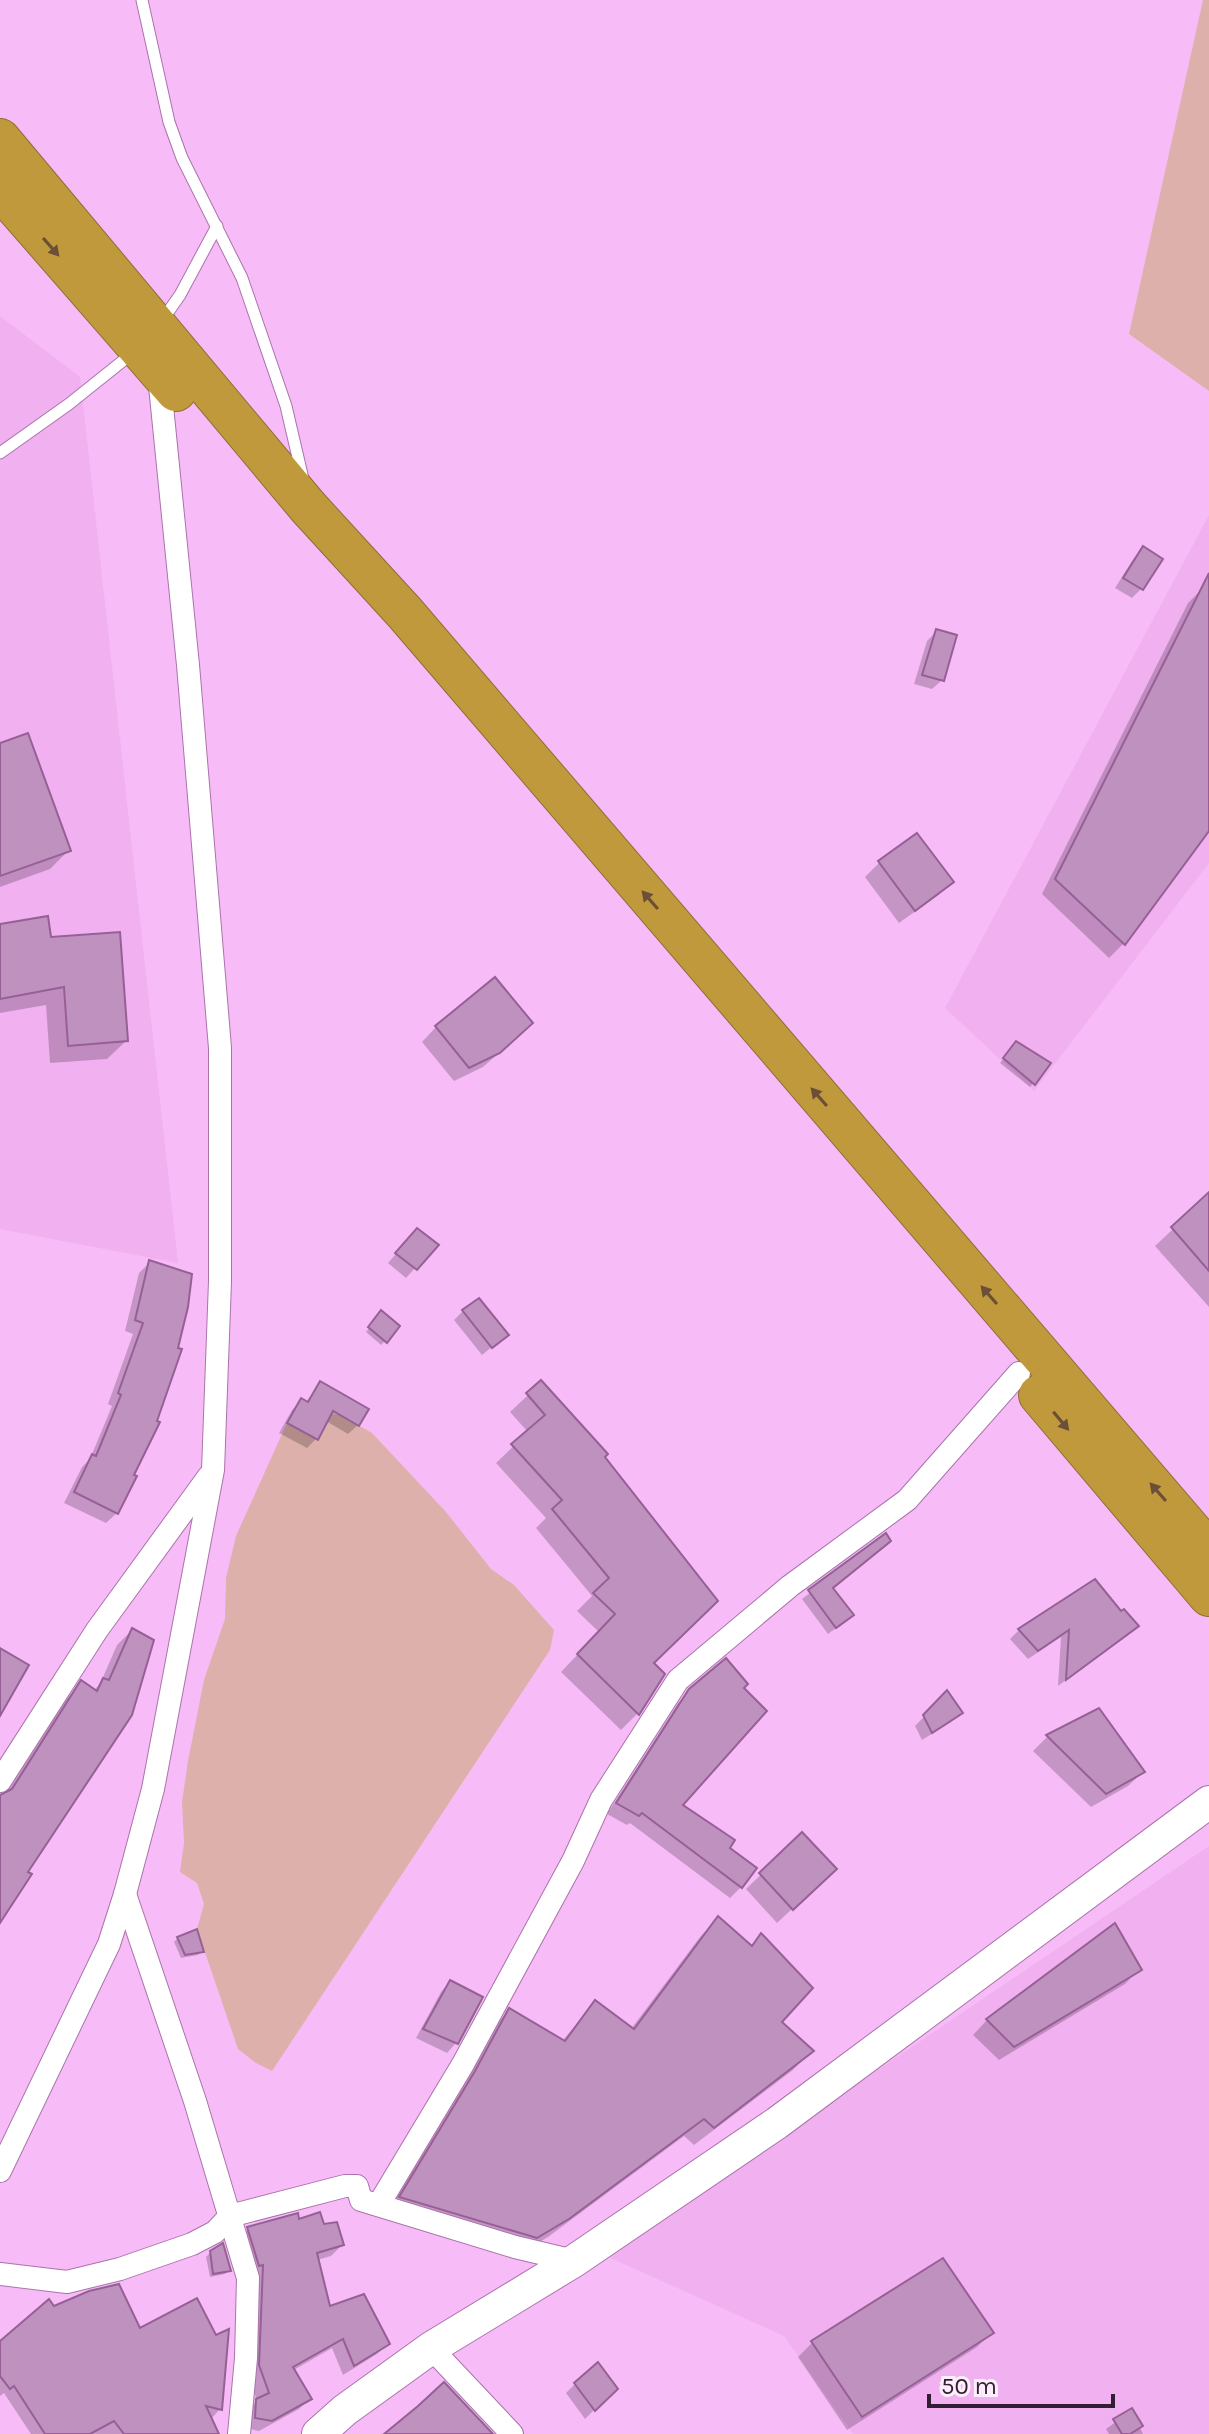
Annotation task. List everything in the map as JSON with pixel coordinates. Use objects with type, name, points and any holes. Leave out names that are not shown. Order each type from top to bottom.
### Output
[{"type":"highway","points":[[0,139],[152,349],[1209,1596]]},
{"type":"highway","points":[[0,189],[308,507],[415,625],[1209,1551]]},
{"type":"street","points":[[0,2171],[109,1944],[125,1894],[153,1789],[213,1470],[219,1365],[220,1048],[188,665],[152,349]]},
{"type":"street","points":[[379,2204],[463,2064],[573,1861],[601,1800],[678,1680],[790,1586],[907,1500],[1019,1373]]},
{"type":"street","points":[[0,1781],[97,1630],[213,1470]]},
{"type":"street","points":[[318,2434],[345,2410],[431,2348],[574,2261],[777,2123],[1209,1802]]},
{"type":"street","points":[[125,1894],[195,2101],[248,2278],[246,2358],[239,2434]]},
{"type":"street","points":[[0,2274],[67,2282],[120,2269],[192,2244],[215,2232],[230,2216],[345,2186],[357,2186],[361,2200],[515,2247],[574,2261]]},
{"type":"street","points":[[431,2348],[512,2434]]},
{"type":"lane","points":[[142,0],[169,122],[188,171],[242,278],[286,406],[308,507]]},
{"type":"lane","points":[[0,453],[152,349],[217,226]]},
{"type":"shaded area","points":[[1203,0],[1209,0],[1209,391],[1129,334]]},
{"type":"shaded area","points":[[0,316],[80,377],[178,1263],[0,1229]]},
{"type":"shaded area","points":[[1209,515],[1209,863],[1034,1091],[945,1008]]},
{"type":"shaded area","points":[[340,1415],[372,1433],[446,1512],[491,1569],[514,1585],[554,1630],[550,1650],[272,2071],[238,2049],[197,1929],[204,1904],[197,1883],[180,1872],[184,1843],[182,1802],[204,1680],[225,1619],[226,1578],[236,1536],[287,1423]]},
{"type":"shaded area","points":[[1209,1846],[1209,2434],[853,2434],[784,2336],[604,2255]]},
{"type":"building","points":[[1143,546],[1163,559],[1143,590],[1123,578]]},
{"type":"building","points":[[1209,573],[1209,831],[1125,945],[1055,879]]},
{"type":"building","points":[[936,629],[957,635],[944,681],[922,675]]},
{"type":"building","points":[[28,733],[71,851],[0,876],[0,743]]},
{"type":"building","points":[[917,833],[954,882],[915,911],[878,861]]},
{"type":"building","points":[[48,916],[51,937],[120,932],[128,1041],[68,1046],[64,987],[0,999],[0,924]]},
{"type":"building","points":[[495,977],[533,1023],[500,1053],[469,1068],[435,1026]]},
{"type":"building","points":[[1016,1041],[1051,1063],[1035,1085],[1003,1058]]},
{"type":"building","points":[[1209,1192],[1209,1271],[1171,1227]]},
{"type":"building","points":[[417,1228],[439,1245],[417,1270],[395,1253]]},
{"type":"building","points":[[149,1260],[192,1274],[188,1307],[178,1348],[182,1349],[157,1421],[160,1422],[118,1514],[74,1492],[92,1454],[96,1456],[121,1395],[118,1393],[143,1323],[135,1320]]},
{"type":"building","points":[[479,1298],[509,1335],[492,1348],[462,1310]]},
{"type":"building","points":[[381,1310],[400,1326],[387,1343],[368,1327]]},
{"type":"building","points":[[541,1380],[608,1454],[605,1457],[718,1601],[654,1663],[665,1674],[639,1715],[577,1654],[615,1614],[593,1593],[609,1578],[552,1509],[562,1500],[511,1444],[545,1415],[526,1393]]},
{"type":"building","points":[[320,1381],[369,1409],[359,1426],[333,1411],[318,1440],[287,1423],[301,1398],[308,1402]]},
{"type":"building","points":[[886,1533],[891,1541],[833,1588],[854,1615],[836,1628],[808,1590]]},
{"type":"building","points":[[1095,1579],[1121,1611],[1124,1609],[1139,1626],[1066,1680],[1069,1630],[1038,1651],[1018,1629]]},
{"type":"building","points":[[132,1628],[154,1640],[132,1715],[28,1872],[32,1874],[0,1923],[0,1795],[12,1789],[81,1680],[97,1691],[103,1678],[109,1680]]},
{"type":"building","points":[[0,1648],[29,1665],[0,1716]]},
{"type":"building","points":[[726,1658],[748,1684],[744,1688],[767,1711],[683,1805],[735,1840],[730,1848],[757,1868],[742,1888],[642,1813],[639,1816],[616,1803],[689,1689]]},
{"type":"building","points":[[947,1690],[963,1713],[932,1733],[923,1715]]},
{"type":"building","points":[[1099,1708],[1145,1772],[1106,1794],[1046,1735]]},
{"type":"building","points":[[802,1832],[837,1869],[793,1910],[759,1873]]},
{"type":"building","points":[[718,1916],[752,1946],[761,1933],[813,1988],[782,2022],[814,2051],[714,2128],[704,2119],[569,2219],[537,2238],[399,2197],[509,2008],[565,2041],[595,2000],[634,2029]]},
{"type":"building","points":[[1115,1923],[1142,1970],[1014,2047],[986,2019]]},
{"type":"building","points":[[197,1929],[204,1952],[185,1955],[177,1937]]},
{"type":"building","points":[[450,1980],[483,1997],[458,2044],[423,2029]]},
{"type":"building","points":[[320,2212],[324,2224],[337,2222],[344,2245],[317,2253],[330,2306],[364,2294],[390,2344],[354,2366],[343,2339],[293,2367],[312,2399],[272,2421],[255,2418],[256,2399],[269,2393],[259,2365],[263,2265],[259,2266],[247,2227],[298,2213],[299,2219]]},
{"type":"building","points":[[223,2243],[231,2271],[213,2274],[210,2251]]},
{"type":"building","points":[[943,2258],[994,2333],[862,2417],[811,2341]]},
{"type":"building","points":[[119,2284],[140,2328],[197,2298],[216,2335],[229,2329],[222,2410],[206,2406],[219,2434],[124,2434],[114,2421],[90,2434],[45,2434],[14,2386],[10,2389],[0,2376],[0,2341],[49,2299],[54,2306],[89,2291]]},
{"type":"building","points":[[598,2362],[618,2389],[595,2411],[574,2383]]},
{"type":"building","points":[[444,2382],[493,2434],[384,2434],[418,2406]]},
{"type":"building","points":[[1132,2408],[1143,2426],[1130,2434],[1122,2434],[1113,2419]]}]
